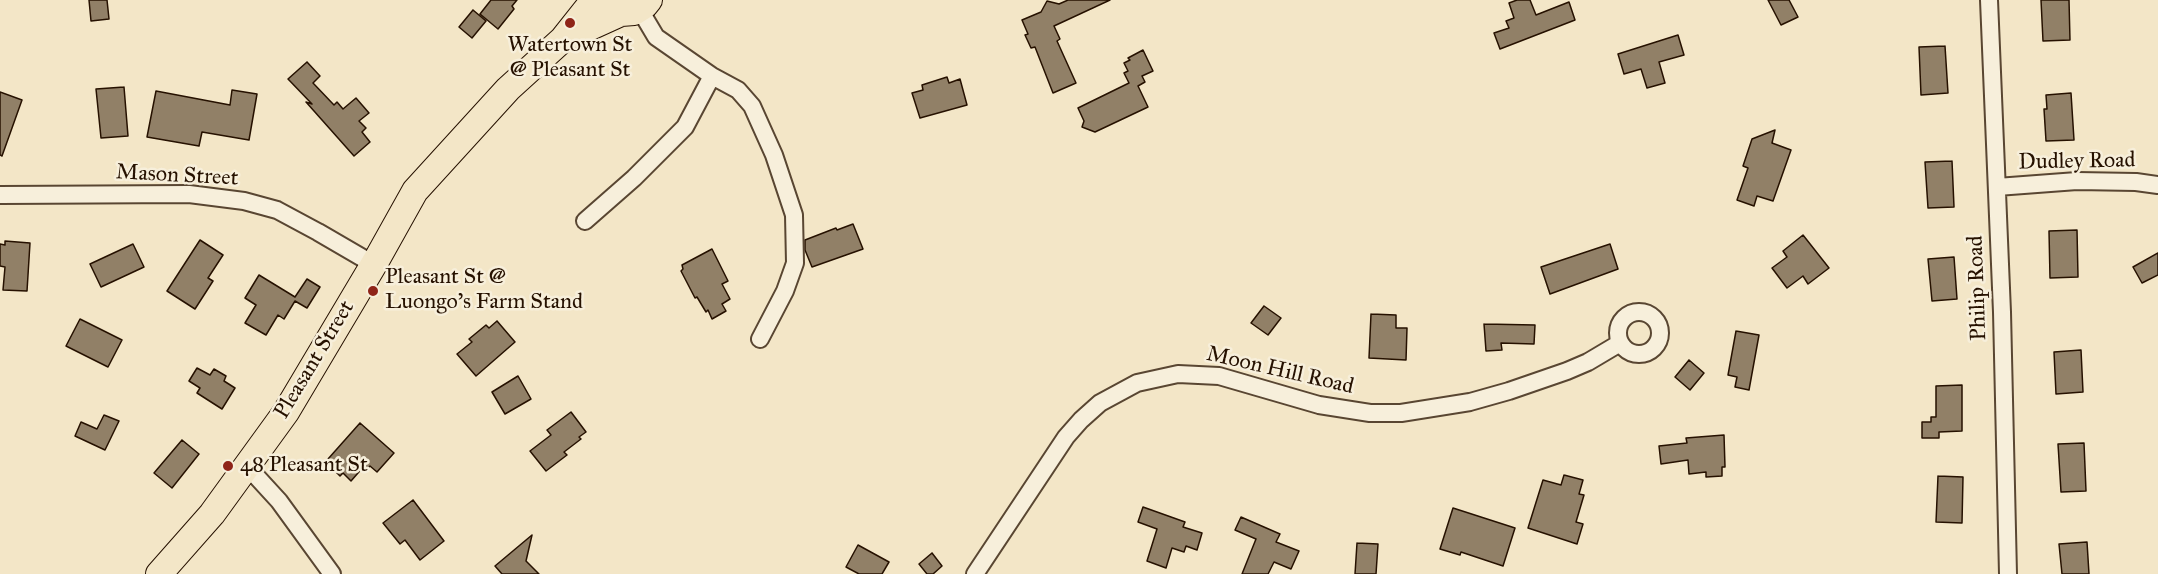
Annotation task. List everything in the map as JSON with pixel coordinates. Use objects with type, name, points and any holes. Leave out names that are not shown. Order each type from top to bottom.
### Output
[{"type":"main road","name":"Pleasant Street","points":[[159,574],[212,514],[286,412],[415,190],[508,89],[563,39],[594,0]]},
{"type":"main road","name":"Pleasant Street","points":[[563,39],[628,6]]},
{"type":"street","name":"Philip Road","points":[[1989,0],[2002,312],[2008,574]]},
{"type":"street","points":[[628,6],[656,37],[712,76],[738,90],[752,106],[774,155],[794,215],[795,263],[785,291],[760,339]]},
{"type":"street","points":[[585,221],[634,178],[685,127],[712,76]]},
{"type":"street","name":"Dudley Road","points":[[1997,187],[2077,181],[2136,182],[2158,185]]},
{"type":"street","name":"Mason Street","points":[[0,195],[189,194],[244,201],[277,210],[373,264]]},
{"type":"street","name":"Moon Hill Road","points":[[975,574],[1066,437],[1100,403],[1137,383],[1178,374],[1219,376],[1319,405],[1371,413],[1401,413],[1470,402],[1509,391],[1578,366],[1620,343]]},
{"type":"street","points":[[246,465],[279,501],[332,574]]},
{"type":"building","points":[[89,0],[107,0],[109,19],[91,21]]},
{"type":"building","points":[[491,0],[517,0],[512,6],[514,9],[498,29],[480,14]]},
{"type":"building","points":[[1068,0],[1110,0],[1054,26],[1060,39],[1057,41],[1076,83],[1053,93],[1035,47],[1031,48],[1025,35],[1028,34],[1022,20],[1041,12],[1047,1],[1059,4]]},
{"type":"building","points":[[1517,0],[1530,0],[1536,15],[1569,2],[1575,20],[1500,49],[1494,33],[1509,28],[1506,21],[1514,18],[1509,3]]},
{"type":"building","points":[[1768,0],[1789,0],[1798,17],[1781,25]]},
{"type":"building","points":[[2041,0],[2069,0],[2070,40],[2043,41]]},
{"type":"building","points":[[473,10],[486,21],[472,38],[459,27]]},
{"type":"building","points":[[1678,35],[1684,55],[1659,62],[1665,83],[1647,88],[1641,69],[1624,74],[1618,54]]},
{"type":"building","points":[[1945,46],[1948,93],[1921,95],[1919,47]]},
{"type":"building","points":[[1143,50],[1153,71],[1142,76],[1145,82],[1138,86],[1148,107],[1095,132],[1082,127],[1084,121],[1078,108],[1129,83],[1124,73],[1128,71],[1124,63],[1130,60],[1128,58]]},
{"type":"building","points":[[307,62],[320,76],[313,83],[334,105],[337,102],[343,109],[356,98],[369,113],[359,121],[366,128],[362,132],[370,142],[354,156],[306,102],[312,104],[288,79]]},
{"type":"building","points":[[947,77],[949,83],[960,79],[967,105],[920,118],[912,93],[923,90],[922,85]]},
{"type":"building","points":[[124,87],[128,136],[101,138],[96,89]]},
{"type":"building","points":[[232,90],[257,94],[249,140],[202,132],[199,146],[147,137],[156,91],[230,105]]},
{"type":"building","points":[[0,92],[22,100],[2,156],[0,155]]},
{"type":"building","points":[[2071,93],[2074,140],[2046,141],[2044,109],[2047,109],[2046,95]]},
{"type":"building","points":[[1775,130],[1772,143],[1791,150],[1773,201],[1757,196],[1754,206],[1737,200],[1748,168],[1743,166],[1752,139]]},
{"type":"building","points":[[1952,161],[1954,207],[1928,208],[1925,162]]},
{"type":"building","points":[[853,224],[863,249],[812,267],[805,250],[805,240]]},
{"type":"building","points":[[2077,230],[2078,277],[2050,278],[2049,231]]},
{"type":"building","points":[[1803,235],[1829,268],[1808,284],[1803,276],[1787,288],[1772,268],[1787,257],[1783,251]]},
{"type":"building","points":[[200,240],[223,255],[208,278],[213,281],[195,309],[167,291]]},
{"type":"building","points":[[5,241],[30,243],[27,291],[3,290],[5,267],[0,266],[0,244],[5,245]]},
{"type":"building","points":[[133,244],[144,267],[101,287],[90,264]]},
{"type":"building","points":[[1610,244],[1618,269],[1550,294],[1541,267]]},
{"type":"building","points":[[712,249],[728,281],[722,284],[730,299],[722,304],[726,311],[712,319],[708,310],[706,312],[697,297],[695,298],[681,271],[682,265]]},
{"type":"building","points":[[2158,253],[2158,275],[2142,283],[2133,267]]},
{"type":"building","points":[[1954,257],[1957,299],[1932,301],[1928,259]]},
{"type":"building","points":[[259,275],[295,297],[307,279],[320,287],[307,308],[295,301],[284,319],[278,315],[266,335],[245,323],[256,305],[245,298]]},
{"type":"building","points":[[1264,306],[1281,318],[1268,335],[1251,323]]},
{"type":"building","points":[[1371,314],[1396,315],[1396,328],[1407,328],[1406,360],[1369,358]]},
{"type":"building","points":[[80,319],[122,340],[108,367],[66,346]]},
{"type":"building","points":[[497,321],[515,342],[476,376],[457,354],[472,342],[469,339],[486,325],[489,328]]},
{"type":"building","points":[[1484,324],[1535,325],[1534,344],[1501,343],[1502,350],[1486,351]]},
{"type":"building","points":[[1736,331],[1759,335],[1749,390],[1735,387],[1737,377],[1728,375]]},
{"type":"building","points":[[2081,350],[2083,392],[2056,394],[2054,352]]},
{"type":"building","points":[[1689,360],[1704,373],[1690,390],[1675,377]]},
{"type":"building","points":[[197,368],[210,375],[214,369],[226,376],[224,381],[235,388],[222,409],[197,393],[200,388],[189,381]]},
{"type":"building","points":[[518,376],[531,399],[505,414],[492,392]]},
{"type":"building","points":[[1962,385],[1962,431],[1939,432],[1939,438],[1922,438],[1922,422],[1931,422],[1931,417],[1936,417],[1936,386]]},
{"type":"building","points":[[571,412],[586,432],[579,437],[581,439],[564,452],[567,455],[546,471],[530,451],[551,435],[547,430]]},
{"type":"building","points":[[104,415],[119,421],[105,450],[75,436],[81,422],[97,429]]},
{"type":"building","points":[[360,423],[394,453],[377,472],[365,465],[351,481],[343,473],[340,476],[330,466],[333,463],[328,459]]},
{"type":"building","points":[[1724,435],[1725,467],[1722,467],[1722,476],[1706,477],[1706,472],[1689,474],[1688,460],[1661,464],[1659,446],[1687,443],[1686,438]]},
{"type":"building","points":[[182,440],[199,454],[172,488],[154,473]]},
{"type":"building","points":[[2084,443],[2086,491],[2061,492],[2058,444]]},
{"type":"building","points":[[1564,475],[1583,480],[1579,494],[1584,495],[1576,522],[1583,524],[1577,544],[1528,528],[1543,480],[1561,485]]},
{"type":"building","points":[[1938,476],[1963,477],[1962,523],[1936,522]]},
{"type":"building","points":[[413,500],[444,541],[420,560],[405,540],[400,544],[383,523]]},
{"type":"building","points":[[1143,507],[1185,522],[1183,527],[1202,533],[1197,550],[1186,546],[1184,552],[1172,548],[1166,568],[1147,561],[1157,529],[1138,522]]},
{"type":"building","points":[[1453,508],[1515,528],[1503,566],[1461,552],[1460,555],[1440,549]]},
{"type":"building","points":[[1241,517],[1280,534],[1276,542],[1299,551],[1291,569],[1274,562],[1268,574],[1242,574],[1256,539],[1235,530]]},
{"type":"building","points":[[532,535],[526,561],[539,574],[502,574],[495,566]]},
{"type":"building","points":[[2087,542],[2089,574],[2062,574],[2059,544]]},
{"type":"building","points":[[1357,543],[1378,544],[1376,574],[1355,574]]},
{"type":"building","points":[[858,545],[889,562],[882,574],[859,574],[846,567]]},
{"type":"building","points":[[932,553],[942,566],[933,574],[927,574],[919,564]]},
{"type":"place","name":"Watertown St @ Pleasant St","points":[[570,23]]},
{"type":"place","name":"Pleasant St @ Luongo's Farm Stand","points":[[373,291]]},
{"type":"place","name":"48 Pleasant St","points":[[228,466]]}]
